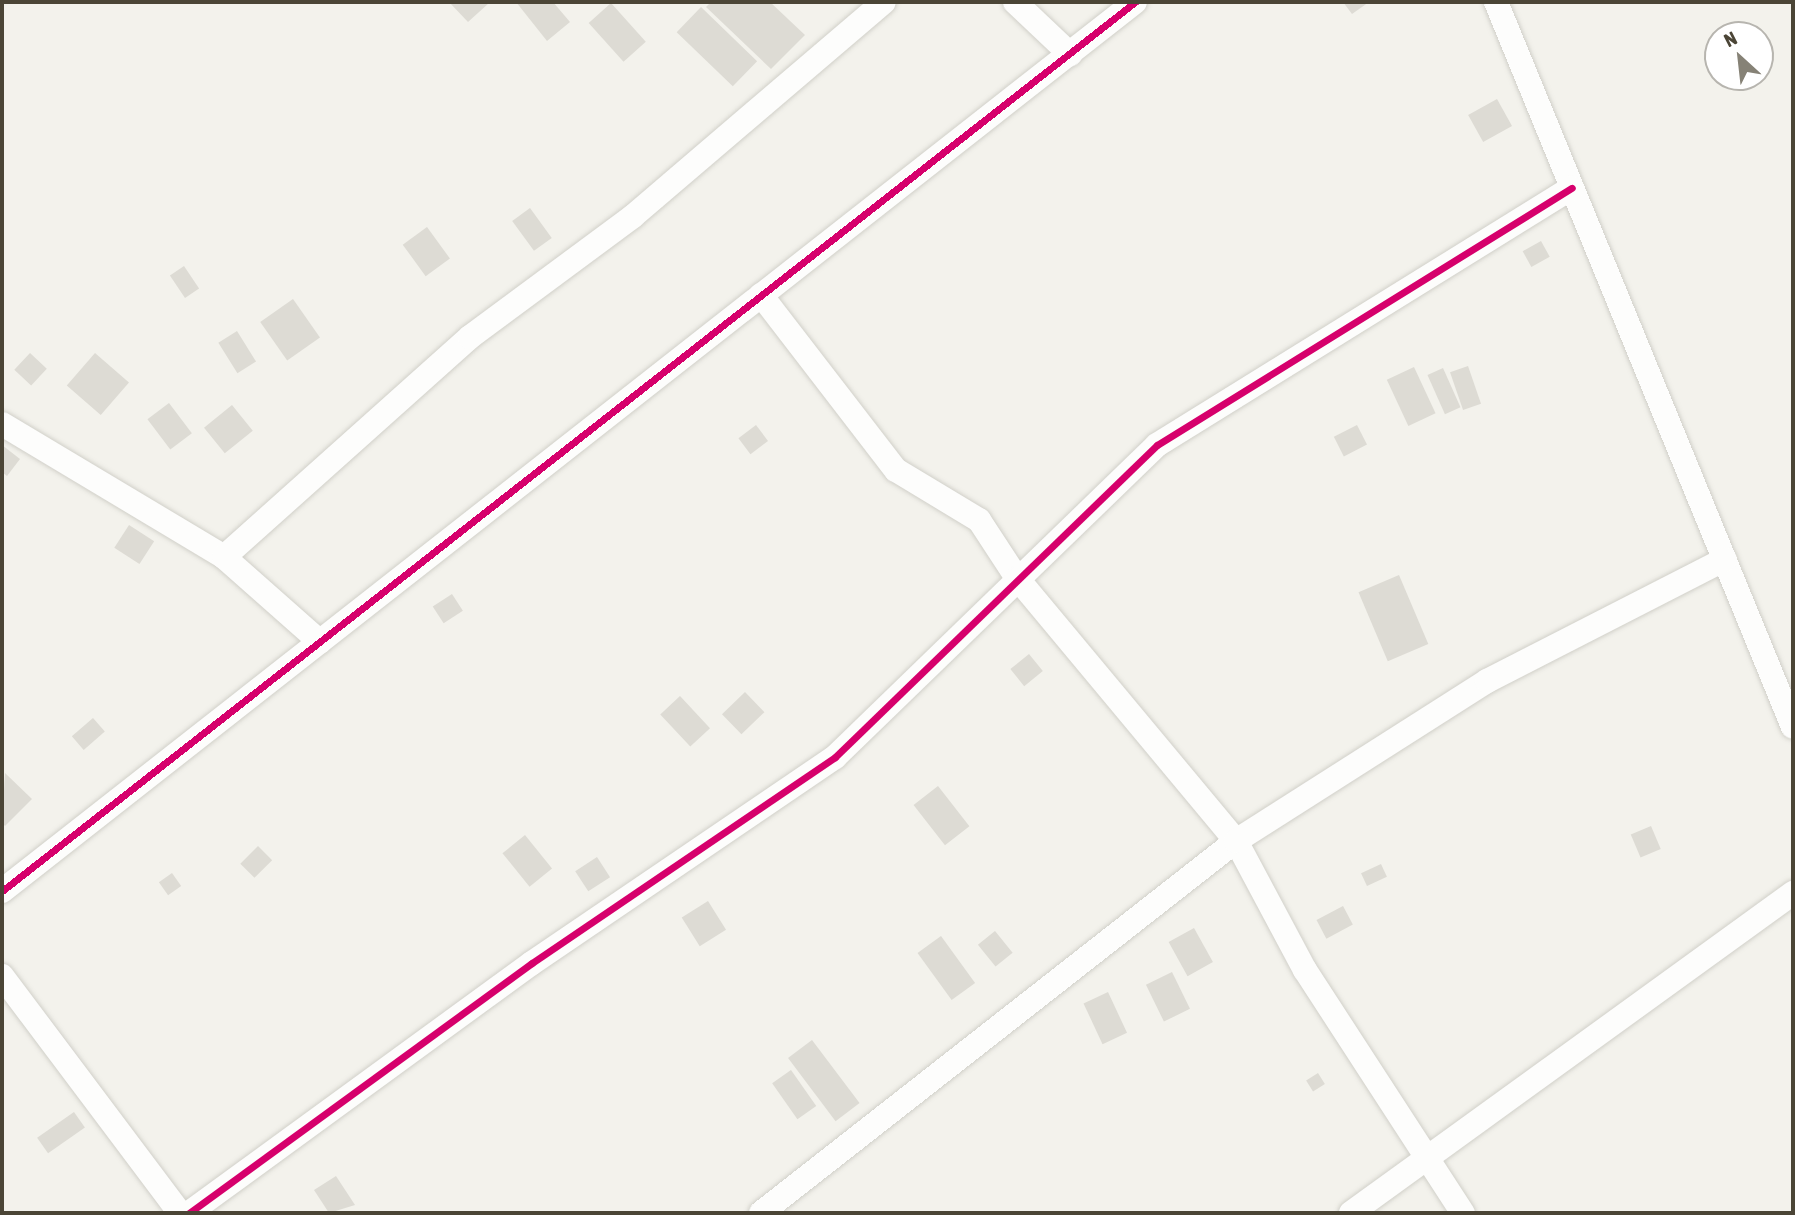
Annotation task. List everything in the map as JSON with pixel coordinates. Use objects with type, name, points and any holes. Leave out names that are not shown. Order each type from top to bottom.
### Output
[{"type":"street","points":[[224,556],[470,337],[632,217],[884,2]]},
{"type":"street","points":[[1015,2],[1070,54]]},
{"type":"street","points":[[2,891],[1135,2]]},
{"type":"street","points":[[1496,2],[1793,727]]},
{"type":"street","points":[[189,1213],[532,963],[835,757],[1017,578],[1157,446],[1573,188]]},
{"type":"street","points":[[761,295],[896,470],[979,520],[1017,578],[1236,841],[1305,970],[1424,1157],[1463,1213]]},
{"type":"street","points":[[2,424],[224,556],[320,642]]},
{"type":"street","points":[[761,1213],[1236,841],[1487,681],[1725,559]]},
{"type":"street","points":[[1351,1213],[1424,1157],[1793,893]]},
{"type":"street","points":[[2,976],[180,1213]]},
{"type":"building","points":[[449,2],[488,2],[489,3],[468,22]]},
{"type":"building","points":[[516,2],[553,2],[570,22],[547,41]]},
{"type":"building","points":[[711,2],[770,2],[805,35],[771,69],[706,7]]},
{"type":"building","points":[[1343,2],[1369,2],[1352,14]]},
{"type":"building","points":[[611,3],[646,42],[624,62],[589,23]]},
{"type":"building","points":[[701,7],[757,61],[733,86],[677,32]]},
{"type":"building","points":[[1497,99],[1512,126],[1483,142],[1468,115]]},
{"type":"building","points":[[530,208],[552,238],[534,251],[512,221]]},
{"type":"building","points":[[427,227],[450,259],[426,276],[403,245]]},
{"type":"building","points":[[1541,241],[1550,257],[1531,267],[1523,251]]},
{"type":"building","points":[[184,266],[199,288],[185,298],[170,276]]},
{"type":"building","points":[[293,299],[320,338],[287,360],[260,322]]},
{"type":"building","points":[[237,331],[256,362],[237,373],[218,343]]},
{"type":"building","points":[[30,353],[47,369],[31,386],[14,370]]},
{"type":"building","points":[[95,353],[129,383],[101,415],[67,385]]},
{"type":"building","points":[[1468,366],[1481,404],[1463,410],[1450,372]]},
{"type":"building","points":[[1414,367],[1436,413],[1408,426],[1387,380]]},
{"type":"building","points":[[1443,368],[1460,407],[1445,414],[1427,375]]},
{"type":"building","points":[[169,403],[192,433],[170,450],[147,419]]},
{"type":"building","points":[[232,405],[253,431],[225,453],[204,428]]},
{"type":"building","points":[[756,425],[768,441],[750,454],[738,438]]},
{"type":"building","points":[[1357,425],[1367,445],[1344,456],[1334,437]]},
{"type":"building","points":[[2,445],[20,459],[7,476],[2,472]]},
{"type":"building","points":[[129,525],[154,541],[139,564],[114,548]]},
{"type":"building","points":[[1399,575],[1428,644],[1388,661],[1358,592]]},
{"type":"building","points":[[452,594],[463,611],[444,623],[433,607]]},
{"type":"building","points":[[1029,654],[1043,671],[1024,686],[1010,669]]},
{"type":"building","points":[[745,692],[764,712],[741,734],[722,714]]},
{"type":"building","points":[[680,696],[710,728],[690,747],[660,714]]},
{"type":"building","points":[[93,718],[105,732],[84,750],[72,736]]},
{"type":"building","points":[[5,773],[32,799],[5,826],[2,823]]},
{"type":"building","points":[[938,786],[969,826],[945,845],[914,805]]},
{"type":"building","points":[[1651,826],[1661,849],[1641,858],[1631,835]]},
{"type":"building","points":[[525,835],[552,868],[530,887],[502,853]]},
{"type":"building","points":[[258,846],[272,860],[254,878],[240,864]]},
{"type":"building","points":[[597,857],[610,877],[588,891],[575,871]]},
{"type":"building","points":[[1381,864],[1387,877],[1367,886],[1361,873]]},
{"type":"building","points":[[172,873],[181,886],[168,895],[159,882]]},
{"type":"building","points":[[708,901],[726,930],[700,946],[682,917]]},
{"type":"building","points":[[1343,906],[1353,925],[1326,939],[1317,920]]},
{"type":"building","points":[[1194,928],[1213,962],[1188,976],[1169,942]]},
{"type":"building","points":[[995,931],[1013,953],[996,967],[978,945]]},
{"type":"building","points":[[941,936],[975,983],[952,1000],[918,953]]},
{"type":"building","points":[[1172,972],[1190,1009],[1164,1022],[1146,985]]},
{"type":"building","points":[[1108,992],[1127,1033],[1103,1044],[1084,1003]]},
{"type":"building","points":[[812,1040],[860,1103],[836,1121],[788,1058]]},
{"type":"building","points":[[791,1070],[816,1106],[797,1119],[772,1083]]},
{"type":"building","points":[[1318,1073],[1325,1084],[1313,1091],[1306,1080]]},
{"type":"building","points":[[74,1112],[85,1128],[48,1153],[37,1138]]},
{"type":"building","points":[[336,1176],[355,1205],[329,1213],[314,1190]]},
{"type":"cycle path","points":[[2,891],[1135,2]]},
{"type":"cycle path","points":[[189,1213],[532,963],[835,757],[1157,445],[1572,188]]}]
